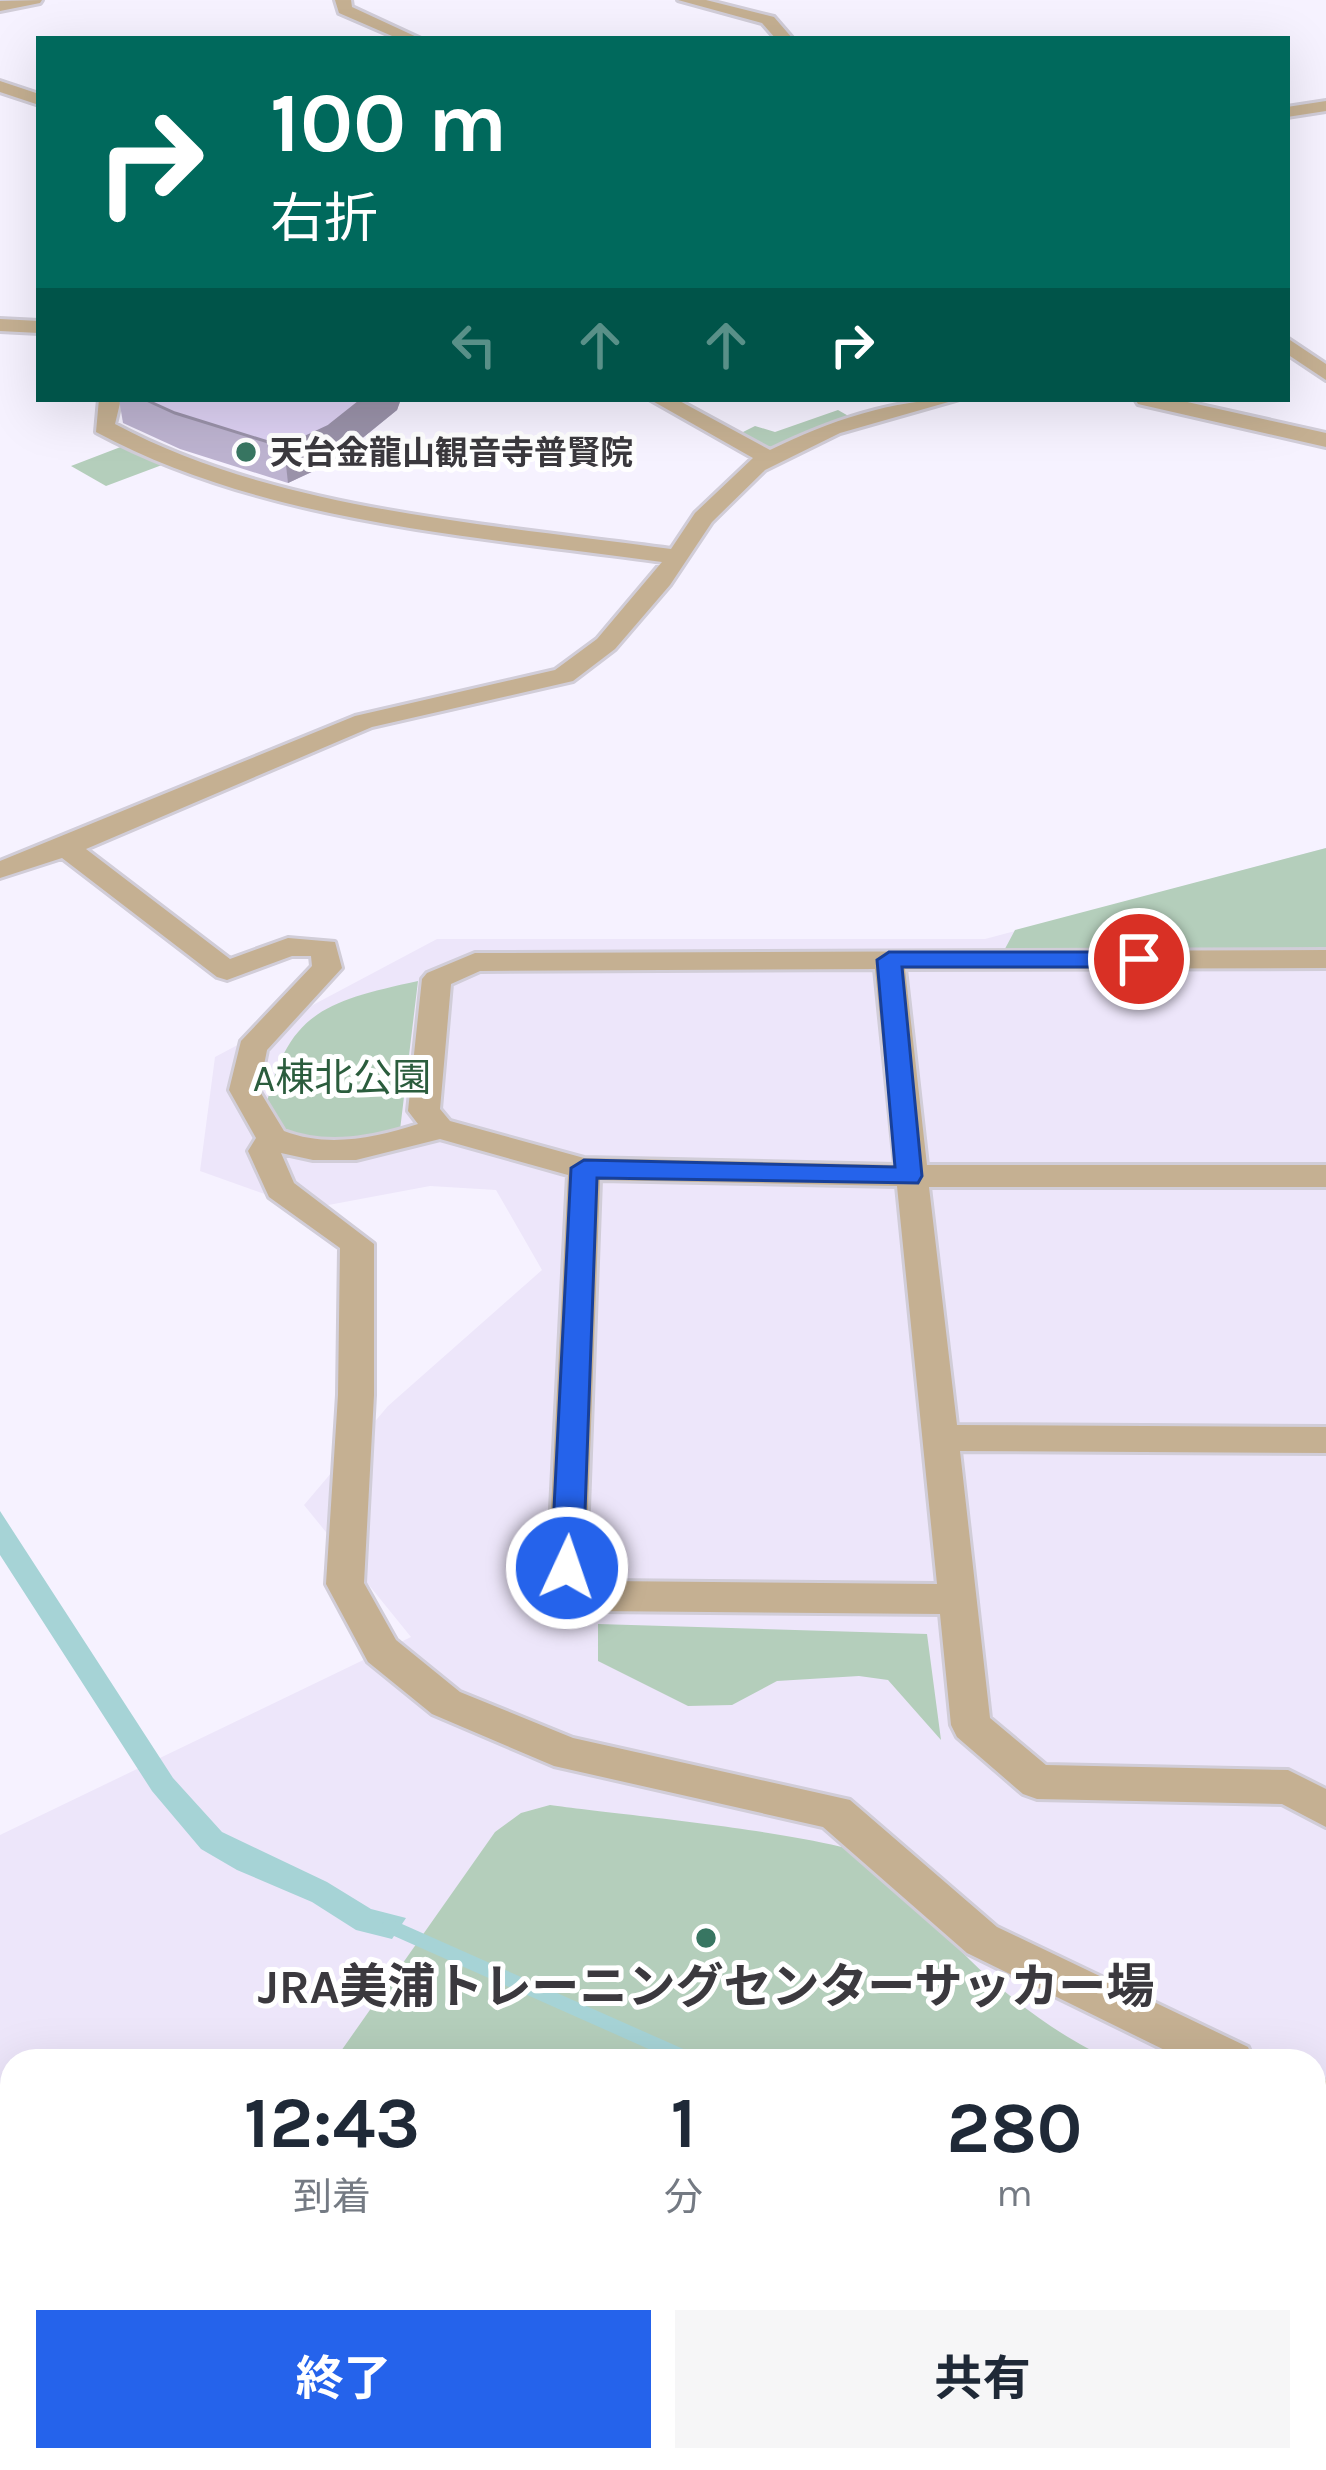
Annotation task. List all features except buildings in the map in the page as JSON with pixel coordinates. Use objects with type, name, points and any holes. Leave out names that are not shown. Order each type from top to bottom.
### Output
[{"type":"street","points":[[0,5],[34,0]]},
{"type":"street","points":[[344,0],[345,10],[405,36]]},
{"type":"street","points":[[686,0],[768,20],[782,36]]},
{"type":"street","points":[[0,86],[36,99]]},
{"type":"street","points":[[1290,112],[1326,106]]},
{"type":"street","points":[[0,325],[36,327]]},
{"type":"street","points":[[1290,346],[1326,374]]},
{"type":"street","points":[[109,402],[104,427],[170,463],[222,481],[400,516],[677,557]]},
{"type":"street","points":[[666,402],[769,458]]},
{"type":"street","points":[[0,870],[66,848],[364,721],[564,676],[606,644],[739,479],[769,458],[832,428],[936,402]]},
{"type":"street","points":[[1160,402],[1326,440]]},
{"type":"street","points":[[66,848],[227,971],[289,947],[325,948],[327,968],[252,1048],[244,1090],[272,1138],[315,1148],[376,1149],[440,1127]]},
{"type":"street","points":[[1326,959],[475,962],[437,979],[424,1111],[440,1127],[584,1168],[909,1176],[1326,1176]]},
{"type":"street","points":[[889,960],[971,1725],[1037,1782],[1288,1787],[1326,1810]]},
{"type":"street","points":[[272,1138],[264,1150],[280,1189],[357,1244],[356,1395],[345,1584],[382,1651],[446,1703],[568,1754],[835,1812],[982,1940],[1207,2049]]},
{"type":"street","points":[[584,1168],[567,1568],[596,1596],[955,1599]]},
{"type":"street","points":[[939,1438],[1326,1440]]},
{"type":"shaded area","points":[[1326,848],[1326,2049],[0,2049],[0,1835],[411,1637],[304,1505],[388,1406],[542,1270],[496,1190],[430,1186],[307,1209],[200,1171],[215,1057],[437,939],[985,939]]},
{"type":"shaded area","points":[[0,1511],[173,1778],[222,1832],[327,1882],[371,1909],[406,1918],[392,1939],[356,1930],[312,1902],[201,1849],[152,1791],[0,1555]]},
{"type":"green space","points":[[838,410],[859,422],[769,458],[731,438],[755,426],[775,432]]},
{"type":"green space","points":[[131,443],[170,462],[106,486],[71,466]]},
{"type":"green space","points":[[1326,848],[1326,959],[999,960],[1015,930]]},
{"type":"green space","name":"A棟北公園","points":[[418,981],[400,1130],[376,1141],[295,1139],[264,1116],[283,1055],[312,1018],[356,997]]},
{"type":"green space","points":[[598,1624],[927,1634],[941,1740],[888,1680],[859,1676],[777,1681],[732,1705],[688,1706],[598,1661]]},
{"type":"green space","name":"JRA美浦トレーニングセンターサッカー場","points":[[550,1805],[779,1835],[863,1853],[899,1873],[959,1948],[1002,1989],[1090,2049],[342,2049],[495,1832],[521,1813]]},
{"type":"waterway","points":[[389,1926],[666,2049]]},
{"type":"place","name":"天台金龍山観音寺普賢院","points":[[246,452]]},
{"type":"place","name":"JRA美浦トレーニングセンターサッカー場","points":[[706,1938]]},
{"type":"route","points":[[567,1568],[584,1168],[909,1176],[889,960],[1139,959]]}]
